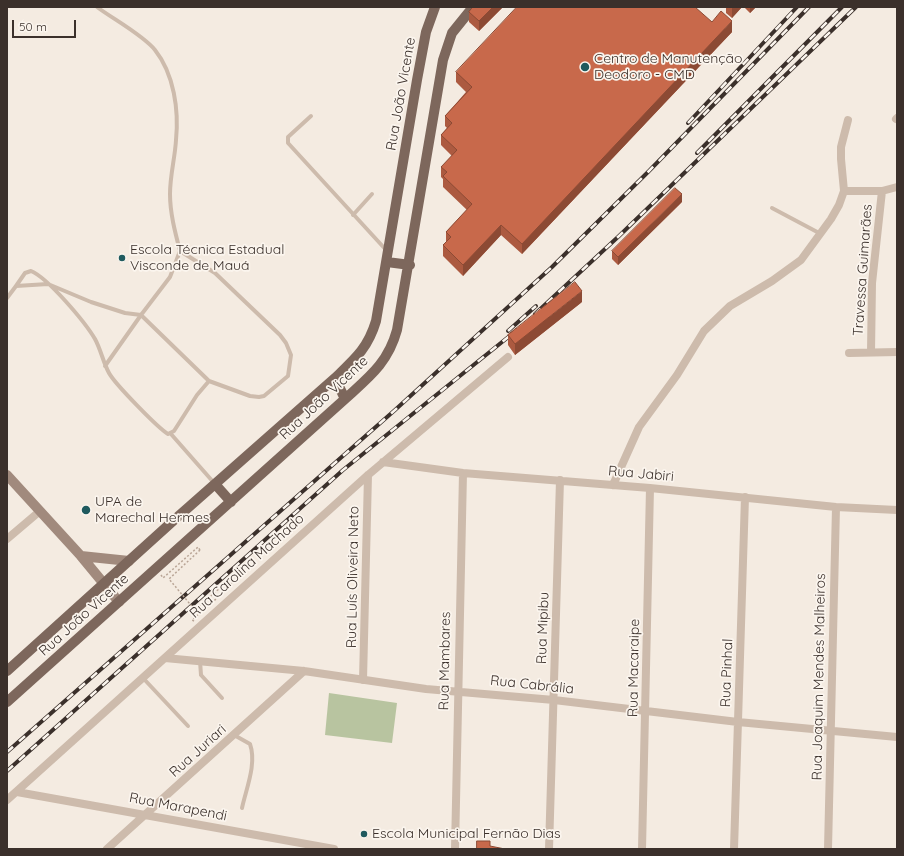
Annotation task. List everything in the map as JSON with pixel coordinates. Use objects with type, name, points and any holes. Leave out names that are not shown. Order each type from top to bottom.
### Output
[{"type":"main road","name":"Rua João Vicente","points":[[7,672],[360,354],[372,333],[388,257],[426,32],[435,7]]},
{"type":"main road","name":"Rua João Vicente","points":[[9,698],[231,502],[345,399],[385,360],[393,347],[410,265],[444,55],[452,33],[473,7]]},
{"type":"main road","points":[[388,257],[410,265]]},
{"type":"main road","points":[[335,378],[345,399]]},
{"type":"main road","points":[[7,475],[81,556],[119,602]]},
{"type":"main road","points":[[215,484],[231,502]]},
{"type":"main road","points":[[81,556],[129,561]]},
{"type":"street","points":[[613,485],[639,427],[677,375],[704,331],[730,306],[772,281],[801,260],[821,234],[839,205],[844,191],[840,158],[848,120]]},
{"type":"street","points":[[844,191],[882,191],[897,187]]},
{"type":"street","name":"Travessa Guimarães","points":[[871,352],[872,284],[882,191]]},
{"type":"street","points":[[849,354],[897,352]]},
{"type":"street","name":"Rua Carolina Machado","points":[[7,800],[368,475],[508,357]]},
{"type":"street","name":"Rua Jabiri","points":[[383,462],[463,473],[560,480],[836,506],[897,510]]},
{"type":"street","name":"Rua Mambares","points":[[455,849],[457,691],[463,473]]},
{"type":"street","name":"Rua Luís Oliveira Neto","points":[[363,680],[368,475]]},
{"type":"street","name":"Rua Mipibu","points":[[549,849],[560,480]]},
{"type":"street","name":"Rua Macaraipe","points":[[642,849],[650,488]]},
{"type":"street","name":"Rua Pinhal","points":[[734,849],[745,497]]},
{"type":"street","name":"Rua Joaquim Mendes Malheiros","points":[[828,849],[832,730],[836,506]]},
{"type":"street","points":[[7,539],[40,511]]},
{"type":"street","name":"Rua Cabrália","points":[[165,658],[304,671],[426,689],[554,700],[738,722],[897,737]]},
{"type":"street","name":"Rua Juriari","points":[[107,849],[148,814],[304,671]]},
{"type":"street","name":"Rua Marapendi","points":[[17,792],[148,814],[334,849]]},
{"type":"lane","points":[[97,7],[154,48],[165,62],[171,82],[176,111],[176,140],[171,169],[170,195],[174,228],[180,251],[170,277],[105,366]]},
{"type":"lane","points":[[311,116],[288,137],[288,143],[353,215],[388,257]]},
{"type":"lane","points":[[353,215],[372,194]]},
{"type":"lane","points":[[772,208],[821,234]]},
{"type":"lane","points":[[16,286],[48,284],[91,302],[125,313],[141,315],[209,381],[250,396],[262,397],[288,376],[291,355],[286,343],[280,335],[215,273],[180,251]]},
{"type":"lane","points":[[7,298],[23,274],[31,271],[42,276],[70,306],[92,334],[105,366],[117,384],[164,432],[170,434],[215,484]]},
{"type":"lane","points":[[170,434],[174,431],[197,395],[209,381]]},
{"type":"lane","points":[[200,661],[201,675],[222,698]]},
{"type":"lane","points":[[142,678],[188,726]]},
{"type":"lane","points":[[234,735],[250,744],[252,751],[252,761],[242,808]]},
{"type":"path","points":[[157,568],[163,578],[198,547],[200,550],[169,579],[195,610],[229,580],[232,585],[192,620],[199,627]]},
{"type":"green space","points":[[329,693],[397,703],[392,743],[325,735]]},
{"type":"building","points":[[473,7],[493,7],[479,21],[469,12]]},
{"type":"building","points":[[517,7],[695,7],[712,22],[721,11],[732,21],[522,244],[501,225],[463,265],[443,245],[451,237],[446,232],[472,204],[443,176],[447,172],[441,167],[457,150],[441,135],[452,123],[445,116],[472,87],[456,72]]},
{"type":"building","points":[[675,188],[682,194],[618,257],[612,251]]},
{"type":"building","points":[[575,282],[582,291],[515,344],[508,335]]},
{"type":"building","points":[[477,841],[490,841],[490,846],[505,849],[477,849]]},
{"type":"railway","points":[[688,123],[797,7]]},
{"type":"railway","points":[[7,752],[395,410],[552,267],[648,172],[809,7]]},
{"type":"railway","points":[[697,153],[842,7]]},
{"type":"railway","points":[[535,314],[619,236],[856,7]]},
{"type":"railway","points":[[508,331],[536,306]]},
{"type":"railway","points":[[7,771],[343,470],[517,330]]},
{"type":"place","name":"Centro de Manutenção Deodoro - CMD","points":[[585,67]]},
{"type":"place","name":"Escola Técnica Estadual Visconde de Mauá","points":[[122,258]]},
{"type":"place","name":"UPA de Marechal Hermes","points":[[86,510]]},
{"type":"place","name":"Escola Municipal Fernão Dias","points":[[364,834]]}]
